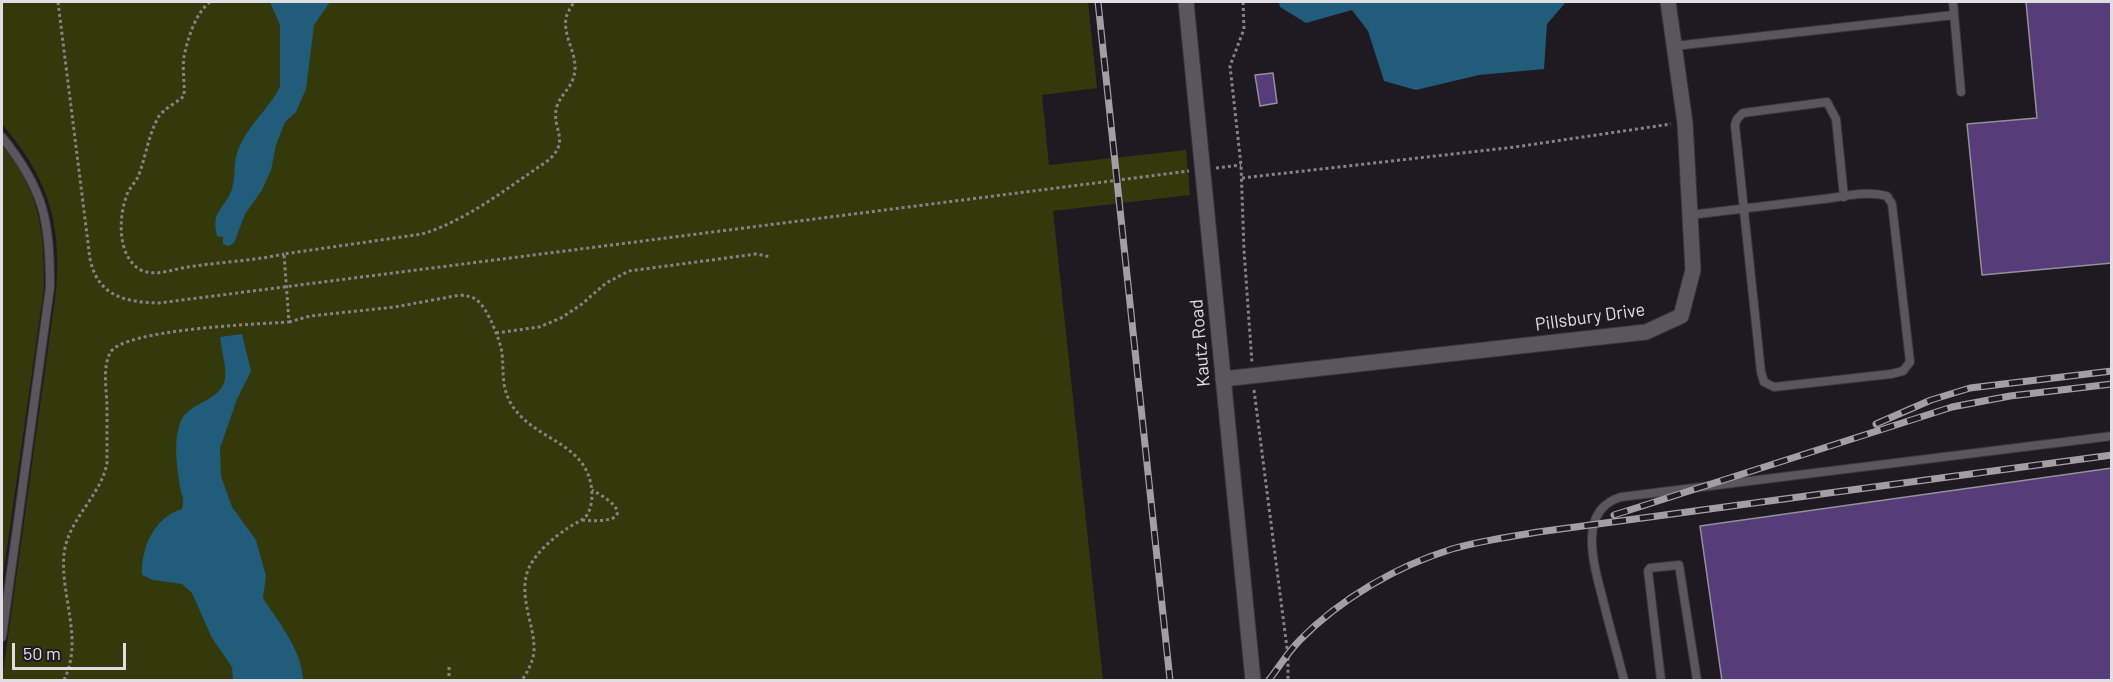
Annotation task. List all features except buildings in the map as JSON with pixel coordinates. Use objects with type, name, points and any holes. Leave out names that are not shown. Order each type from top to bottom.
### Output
[{"type":"street","name":"Kautz Road","points":[[1186,2],[1253,681]]},
{"type":"street","name":"Pillsbury Drive","points":[[1223,379],[1646,332],[1681,316],[1693,270],[1685,123],[1668,2]]},
{"type":"lane","points":[[1953,2],[1961,92]]},
{"type":"lane","points":[[1674,46],[1954,15]]},
{"type":"lane","points":[[1690,215],[1743,208],[1844,197],[1877,193],[1887,196],[1892,204],[1910,362],[1904,371],[1773,387],[1764,382],[1743,208],[1735,125],[1737,119],[1743,112],[1827,102],[1836,119],[1844,197]]},
{"type":"lane","points":[[2,137],[33,182],[46,215],[50,255],[50,287],[2,637]]},
{"type":"lane","points":[[1624,681],[1591,550],[1596,520],[1600,510],[1611,500],[1710,485],[2112,436]]},
{"type":"lane","points":[[1661,681],[1648,579],[1650,568],[1679,565],[1697,681]]},
{"type":"path","points":[[58,2],[93,274],[99,285],[111,293],[140,303],[159,303],[1241,165]]},
{"type":"path","points":[[210,2],[195,22],[188,44],[184,58],[183,96],[160,114],[147,143],[137,179],[128,192],[121,220],[125,250],[131,262],[141,270],[152,273],[254,261],[284,254],[422,234],[458,221],[554,156],[561,140],[556,111],[558,103],[573,81],[575,69],[566,25],[566,17],[574,2]]},
{"type":"path","points":[[1243,2],[1244,29],[1230,66],[1242,178],[1244,250],[1253,376],[1286,644],[1288,681]]},
{"type":"path","points":[[1242,178],[1515,147],[1685,123]]},
{"type":"path","points":[[284,254],[289,322]]},
{"type":"path","points":[[496,333],[539,327],[561,318],[582,304],[606,283],[629,271],[756,254],[771,257]]},
{"type":"path","points":[[64,681],[72,654],[73,641],[63,576],[64,551],[70,533],[105,474],[107,463],[106,377],[111,350],[121,343],[142,337],[250,323],[289,322],[310,316],[395,307],[460,295],[471,296],[479,302],[496,333],[502,353],[503,386],[521,418],[577,455],[592,490],[588,514],[559,534],[537,555],[528,570],[525,586],[534,653],[530,668],[522,681]]},
{"type":"path","points":[[582,520],[601,522],[611,520],[618,511],[608,499],[592,490]]},
{"type":"path","points":[[449,667],[449,681]]},
{"type":"green space","points":[[2,2],[1088,2],[1097,88],[1042,95],[1049,165],[1186,150],[1190,195],[1053,211],[1103,680],[2,680],[56,291],[57,266],[53,221],[48,201],[30,163],[2,124]]},
{"type":"green space","points":[[2,145],[25,178],[37,212],[43,247],[44,288],[2,583]]},
{"type":"water","points":[[270,2],[330,2],[314,25],[306,89],[296,112],[285,122],[276,145],[271,170],[262,190],[245,214],[234,243],[229,246],[223,244],[223,237],[217,236],[216,217],[232,189],[237,153],[241,144],[280,87],[280,25]]},
{"type":"water","points":[[1279,2],[1566,2],[1547,24],[1544,69],[1479,75],[1416,90],[1384,81],[1368,31],[1352,10],[1306,23],[1280,7]]},
{"type":"water","points":[[242,334],[251,371],[237,399],[220,448],[221,476],[232,507],[256,540],[266,576],[263,598],[294,647],[302,669],[303,680],[233,680],[232,667],[212,638],[192,593],[182,584],[153,580],[142,575],[144,554],[151,535],[164,519],[182,509],[183,500],[176,455],[180,423],[189,410],[217,393],[222,387],[225,369],[220,337]]},
{"type":"railway","points":[[1098,2],[1170,680]]},
{"type":"railway","points":[[1876,424],[1931,400],[1970,388],[2112,371]]},
{"type":"railway","points":[[1614,515],[1952,407],[2010,396],[2112,384]]},
{"type":"railway","points":[[1269,680],[1300,640],[1351,598],[1390,574],[1431,556],[1463,546],[1538,532],[2112,455]]}]
